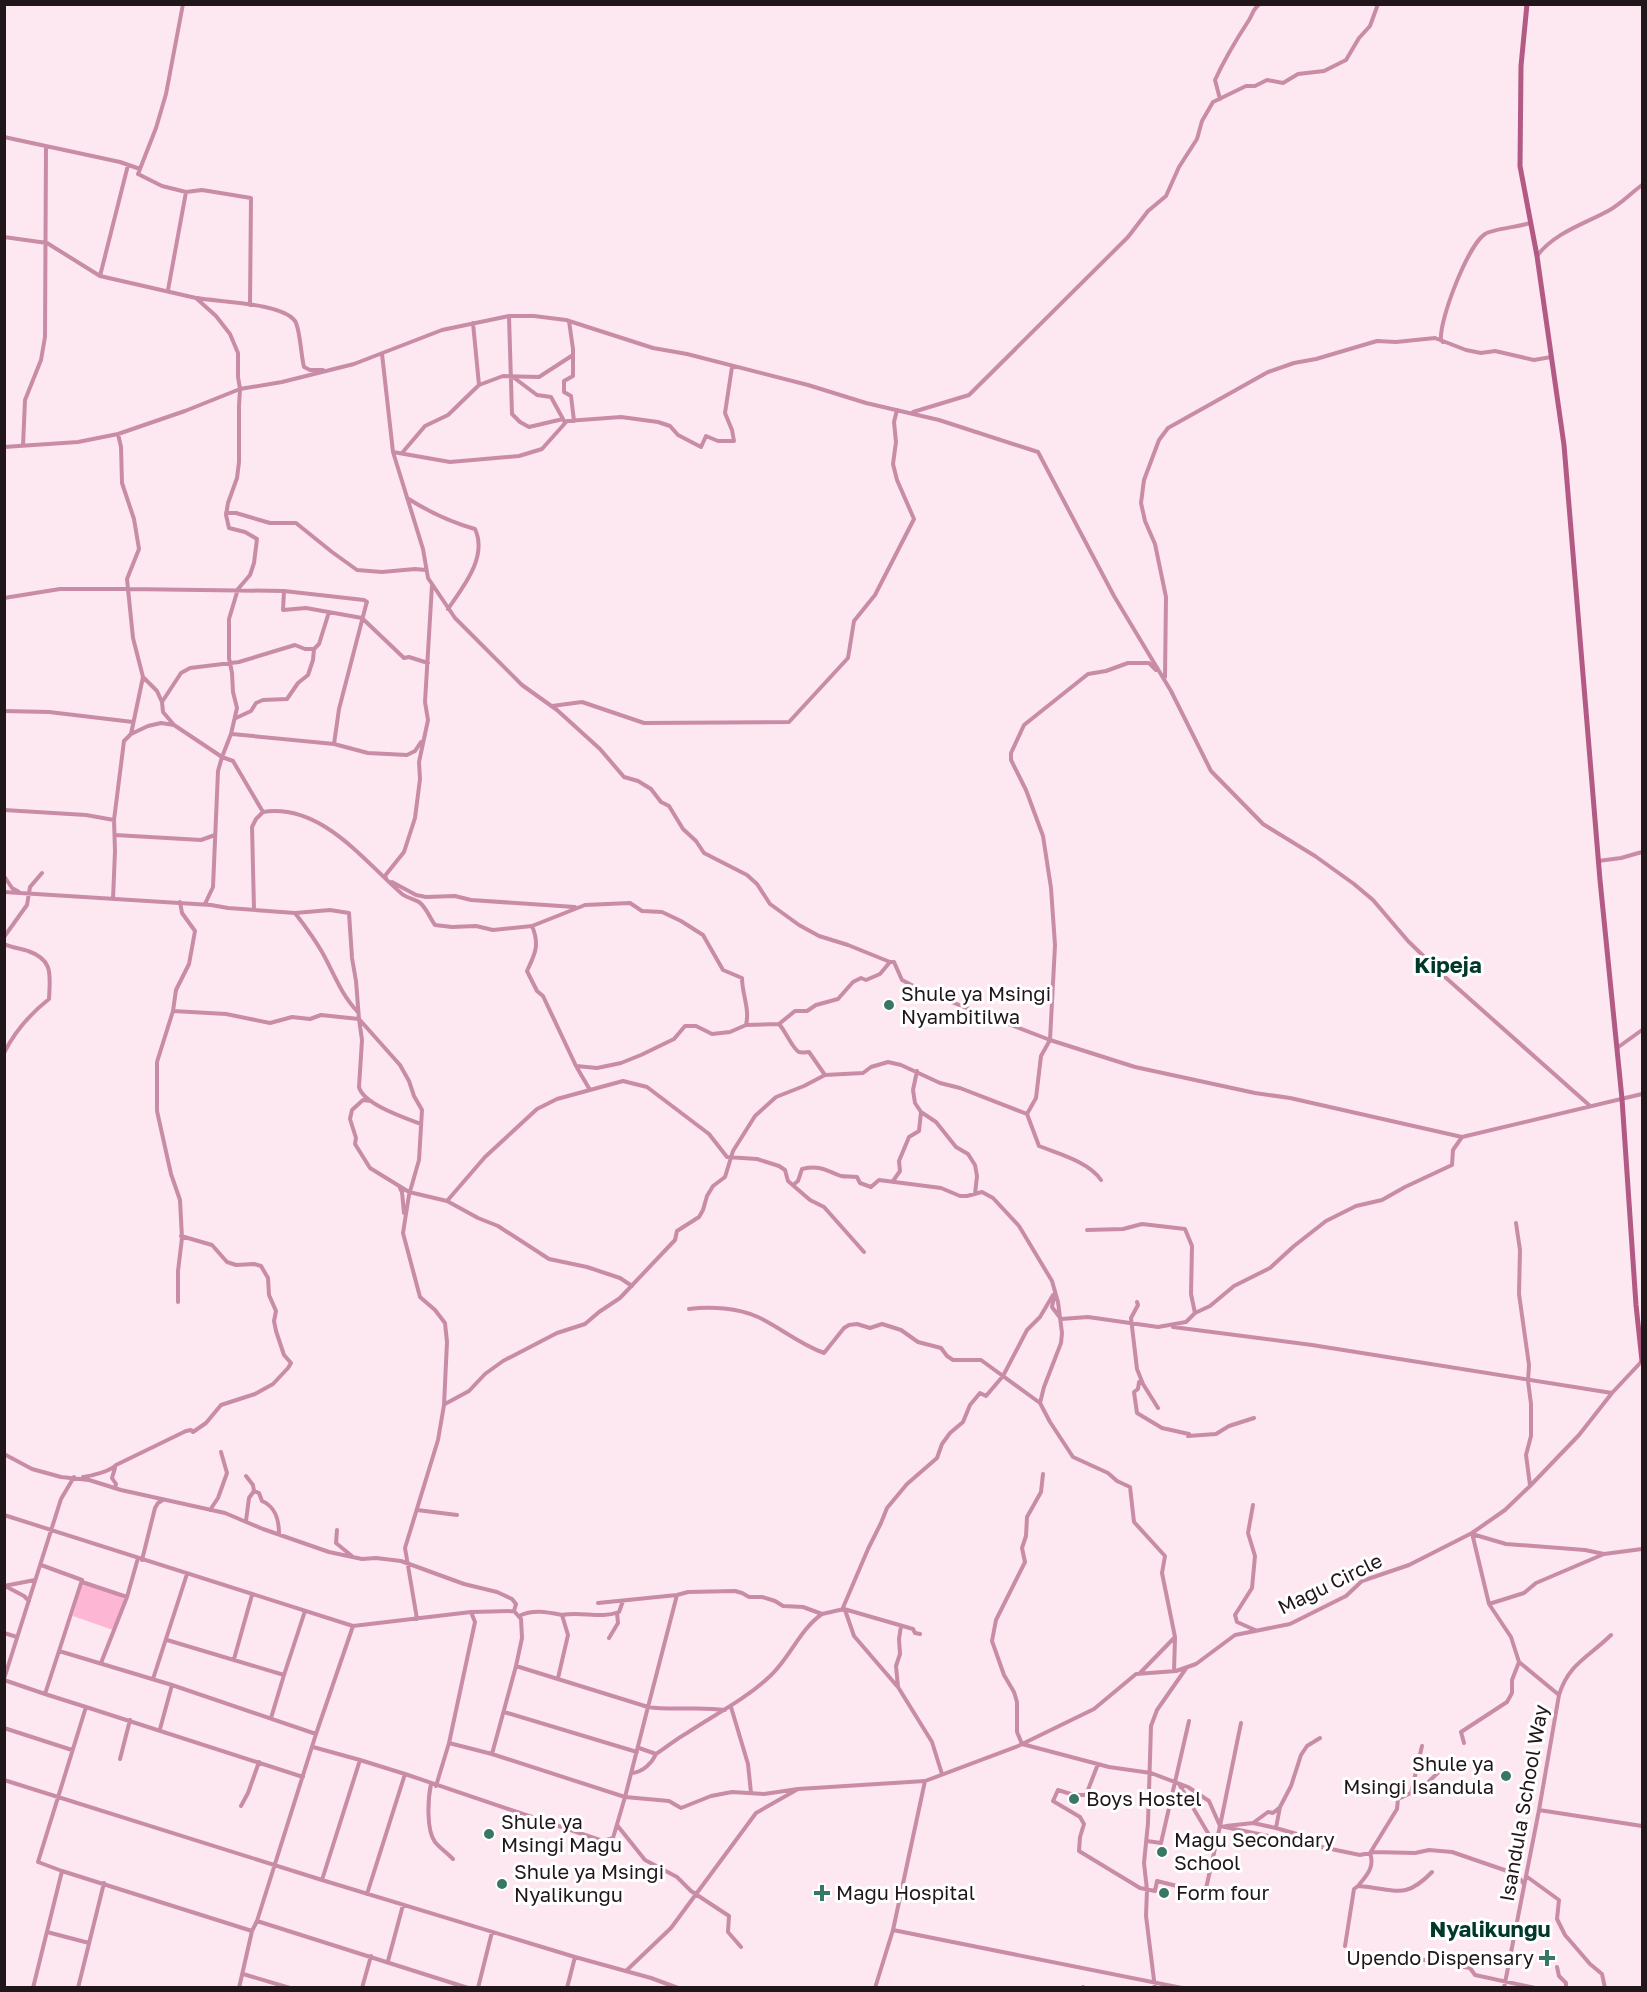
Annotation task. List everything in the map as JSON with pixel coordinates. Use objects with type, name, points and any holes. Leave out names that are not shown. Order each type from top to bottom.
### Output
[{"type":"main road","points":[[1527,4],[1521,66],[1520,166],[1537,256],[1564,445],[1598,861],[1622,1100],[1642,1361]]},
{"type":"street","points":[[183,4],[166,94],[138,174],[154,182],[186,192],[202,190],[250,198],[250,305]]},
{"type":"street","points":[[1220,99],[1215,80],[1230,46],[1255,7],[1260,4]]},
{"type":"street","points":[[911,413],[969,395],[1128,237],[1148,211],[1166,196],[1179,167],[1197,139],[1202,121],[1213,102],[1246,86],[1255,86],[1267,80],[1283,82],[1298,74],[1324,71],[1346,60],[1359,38],[1370,26],[1378,4]]},
{"type":"street","points":[[4,137],[140,169]]},
{"type":"street","points":[[22,447],[25,400],[41,360],[45,337],[46,146]]},
{"type":"street","points":[[100,276],[128,165]]},
{"type":"street","points":[[1537,256],[1543,248],[1558,237],[1610,210],[1642,185]]},
{"type":"street","points":[[168,290],[186,192]]},
{"type":"street","points":[[1443,342],[1440,331],[1453,292],[1479,238],[1487,232],[1530,223]]},
{"type":"street","points":[[4,237],[47,243],[100,276],[196,297],[280,310],[296,323],[304,367],[310,370],[328,370]]},
{"type":"street","points":[[196,297],[216,316],[230,334],[238,353],[239,462],[226,513],[229,528],[245,532],[257,539],[252,569],[238,590],[229,619],[230,663],[237,708],[236,718],[218,771],[213,888],[205,904]]},
{"type":"street","points":[[4,447],[78,442],[118,434],[185,411],[240,388],[282,382],[328,370],[382,354],[442,330],[509,316],[534,316],[568,321],[654,348],[687,354],[808,385],[866,403],[983,433],[1038,452],[1114,596],[1160,673],[1211,771],[1263,824],[1315,856],[1373,900],[1408,941],[1445,977],[1589,1105]]},
{"type":"street","points":[[509,316],[513,376],[512,414],[529,428],[564,421],[621,417],[670,426],[678,435],[701,447],[706,436],[718,441],[734,441],[725,413],[732,367]]},
{"type":"street","points":[[568,321],[573,355],[573,376],[564,381],[564,392],[571,396],[574,421]]},
{"type":"street","points":[[473,323],[479,385]]},
{"type":"street","points":[[1167,686],[1164,668],[1166,597],[1155,544],[1145,521],[1141,503],[1144,480],[1159,440],[1168,428],[1268,372],[1377,341],[1396,342],[1436,338],[1466,350],[1495,351],[1534,360],[1551,357]]},
{"type":"street","points":[[382,354],[393,452],[423,549],[428,578],[448,609],[499,665],[552,706],[600,749],[624,777],[638,781],[651,789],[661,802],[669,807],[683,829],[696,841],[704,853],[747,875],[757,884],[770,904],[784,916],[819,936],[894,962],[902,980],[923,991],[1050,1040],[1135,1067],[1255,1093],[1290,1098],[1462,1137],[1642,1094]]},
{"type":"street","points":[[401,454],[426,426],[448,415],[479,385],[503,376],[539,377],[573,355]]},
{"type":"street","points":[[513,376],[537,395],[551,397],[564,421]]},
{"type":"street","points":[[552,706],[582,702],[644,723],[789,722],[848,658],[854,621],[875,595],[914,519],[897,480],[893,464],[896,442],[894,422],[897,410]]},
{"type":"street","points":[[393,452],[450,462],[519,456],[542,449],[564,421]]},
{"type":"street","points":[[118,434],[122,483],[134,519],[139,549],[127,579],[133,638],[143,677],[130,734]]},
{"type":"street","points":[[408,498],[432,513],[456,524],[475,529],[480,539],[472,572],[448,609]]},
{"type":"street","points":[[226,513],[236,513],[270,523],[297,522],[357,570],[382,572],[426,570]]},
{"type":"street","points":[[384,877],[404,852],[418,798],[419,762],[428,720],[425,702],[432,584]]},
{"type":"street","points":[[4,598],[60,589],[128,588],[284,591],[364,600],[366,605],[339,709],[334,744]]},
{"type":"street","points":[[284,591],[283,608],[285,611],[306,608],[362,618],[404,658],[409,657],[428,663]]},
{"type":"street","points":[[236,718],[251,711],[256,703],[263,700],[287,699],[298,683],[308,675],[314,649],[319,644],[329,612]]},
{"type":"street","points":[[162,702],[181,673],[190,668],[230,663],[295,645],[305,649],[314,649]]},
{"type":"street","points":[[1027,1113],[1036,1098],[1041,1056],[1050,1040],[1055,945],[1051,888],[1041,829],[1022,779],[1011,760],[1011,753],[1024,726],[1088,674],[1106,671],[1128,663],[1149,663],[1160,673]]},
{"type":"street","points":[[143,677],[157,691],[163,712],[174,725],[222,757],[233,761],[263,812]]},
{"type":"street","points":[[4,711],[49,712],[133,722]]},
{"type":"street","points":[[113,899],[114,820],[124,741],[130,734],[148,726],[160,723],[174,725]]},
{"type":"street","points":[[231,734],[334,744],[368,753],[407,755],[415,752],[423,739]]},
{"type":"street","points":[[4,810],[86,815],[114,820]]},
{"type":"street","points":[[254,909],[252,827],[263,812],[286,812],[314,820],[375,867],[405,897],[422,904],[435,925],[476,926],[493,930],[532,926],[579,907]]},
{"type":"street","points":[[115,835],[201,840],[215,835]]},
{"type":"street","points":[[1598,861],[1642,852]]},
{"type":"street","points":[[4,937],[27,905],[30,887],[42,873]]},
{"type":"street","points":[[4,876],[12,888],[20,893]]},
{"type":"street","points":[[384,877],[416,896],[455,896],[471,900],[579,907],[630,903],[642,911],[662,912],[703,935],[723,970],[742,978],[742,992],[748,1015],[746,1025]]},
{"type":"street","points":[[4,892],[180,902],[295,913],[330,910],[349,913],[362,1040],[360,1093],[371,1101],[421,1124]]},
{"type":"street","points":[[178,1302],[182,1236],[180,1200],[171,1174],[157,1111],[157,1062],[176,990],[189,963],[195,931],[182,913],[180,902]]},
{"type":"street","points":[[295,913],[323,954],[347,1001],[359,1013]]},
{"type":"street","points":[[532,926],[536,934],[536,955],[527,971],[537,991],[548,1005],[576,1066],[590,1090]]},
{"type":"street","points":[[4,944],[27,950],[45,960],[50,970],[49,999],[19,1028],[4,1053]]},
{"type":"street","points":[[576,1066],[597,1068],[621,1063],[674,1039],[685,1026],[696,1026],[712,1034],[730,1032],[746,1025],[779,1024],[795,1011],[807,1011],[816,1005],[838,999],[854,982],[880,974],[890,962]]},
{"type":"street","points":[[172,1011],[226,1014],[270,1023],[292,1017],[310,1019],[321,1015],[359,1019],[400,1065],[422,1110],[419,1160],[404,1216]]},
{"type":"street","points":[[779,1024],[785,1030],[795,1049],[799,1052],[809,1052],[825,1075]]},
{"type":"street","points":[[1616,1048],[1642,1030]]},
{"type":"street","points":[[444,1405],[469,1391],[485,1374],[513,1356],[557,1333],[585,1324],[620,1298],[675,1240],[677,1231],[699,1217],[714,1186],[727,1173],[742,1135],[749,1125],[776,1097],[825,1075],[862,1073],[871,1067],[888,1062],[917,1071],[940,1083],[1027,1113],[1039,1146],[1092,1170],[1101,1180]]},
{"type":"street","points":[[917,1071],[913,1090],[915,1103],[921,1112],[936,1122],[956,1147],[968,1154],[975,1165],[977,1176],[975,1194]]},
{"type":"street","points":[[447,1201],[485,1156],[537,1109],[557,1099],[623,1081],[647,1087],[709,1134],[728,1156],[757,1159],[785,1170],[788,1181],[810,1200],[824,1207],[864,1252]]},
{"type":"street","points":[[371,1101],[363,1100],[352,1110],[350,1119],[356,1138],[355,1144],[370,1168],[409,1193],[447,1201],[498,1227],[549,1259],[587,1267],[620,1278],[632,1286]]},
{"type":"street","points":[[892,1181],[900,1171],[899,1161],[909,1137],[919,1131],[921,1112]]},
{"type":"street","points":[[1061,1319],[1088,1317],[1158,1327],[1186,1322],[1234,1286],[1270,1268],[1326,1221],[1356,1206],[1382,1200],[1452,1165],[1453,1150],[1462,1137]]},
{"type":"street","points":[[793,1185],[798,1181],[802,1169],[813,1167],[825,1168],[842,1176],[857,1177],[860,1183],[871,1187],[879,1180],[892,1181],[941,1188],[960,1196],[982,1192],[993,1198],[1019,1226],[1042,1262],[1055,1292],[1061,1319],[1061,1343],[1040,1403]]},
{"type":"street","points":[[399,1186],[402,1191],[403,1233],[420,1296],[445,1323],[447,1354],[444,1405],[438,1440],[405,1548],[417,1619]]},
{"type":"street","points":[[1516,1223],[1520,1250],[1519,1294],[1532,1404],[1531,1436],[1526,1455],[1530,1486]]},
{"type":"street","points":[[1087,1230],[1123,1229],[1142,1224],[1185,1229],[1192,1246],[1191,1294],[1195,1313]]},
{"type":"street","points":[[4,1454],[32,1469],[61,1477],[92,1476],[99,1472],[109,1471],[186,1431],[197,1430],[207,1423],[220,1406],[268,1388],[288,1368],[291,1363],[285,1355],[276,1331],[274,1321],[276,1311],[268,1295],[268,1278],[261,1266],[236,1265],[227,1262],[212,1245],[182,1236]]},
{"type":"street","points":[[942,1774],[932,1742],[898,1687],[854,1636],[843,1610],[886,1508],[907,1484],[937,1458],[942,1444],[950,1433],[963,1422],[976,1397],[980,1394],[986,1396],[1003,1376],[1027,1330],[1040,1317],[1055,1292]]},
{"type":"street","points":[[1137,1302],[1138,1305],[1131,1314],[1137,1369],[1143,1384],[1158,1408]]},
{"type":"street","points":[[689,1309],[724,1310],[759,1318],[795,1340],[824,1353],[849,1325],[857,1324],[870,1328],[882,1324],[901,1330],[918,1342],[940,1348],[953,1360],[981,1360],[1040,1403],[1073,1457],[1108,1473],[1117,1481],[1130,1487],[1134,1522],[1166,1556],[1162,1573],[1175,1637],[1174,1671]]},
{"type":"street","points":[[1170,1326],[1312,1345],[1612,1393]]},
{"type":"street","name":"Magu Circle","points":[[625,1797],[669,1801],[681,1808],[711,1796],[732,1792],[764,1794],[798,1788],[925,1781],[1022,1744],[1094,1709],[1136,1674],[1174,1671],[1196,1664],[1235,1635],[1290,1624],[1346,1596],[1362,1581],[1408,1565],[1472,1533],[1505,1510],[1530,1486],[1579,1435],[1612,1393],[1642,1361]]},
{"type":"street","points":[[1143,1384],[1139,1382],[1138,1389],[1134,1392],[1137,1413],[1162,1428],[1189,1435],[1216,1434],[1229,1426],[1254,1418]]},
{"type":"street","points":[[210,1510],[218,1498],[227,1473],[221,1452]]},
{"type":"street","points":[[115,1467],[112,1478],[116,1484],[115,1488]]},
{"type":"street","points":[[1043,1474],[1041,1492],[1027,1517],[1026,1536],[1022,1548],[1025,1562],[999,1613],[992,1641],[1004,1676],[1017,1702],[1017,1732],[1022,1744],[1098,1764],[1150,1773],[1177,1782],[1209,1801],[1220,1826]]},
{"type":"street","points":[[246,1476],[253,1485],[254,1491],[249,1498],[246,1521]]},
{"type":"street","points":[[76,1477],[151,1497],[225,1513],[262,1529],[329,1552],[354,1557],[390,1558],[408,1563],[464,1584],[497,1592],[512,1599],[516,1604],[514,1611]]},
{"type":"street","points":[[76,1477],[62,1499],[4,1680],[303,1777]]},
{"type":"street","points":[[254,1491],[259,1493],[262,1501],[274,1510],[279,1522],[279,1534]]},
{"type":"street","points":[[151,1497],[155,1508]]},
{"type":"street","points":[[101,1663],[127,1597],[155,1508],[164,1500]]},
{"type":"street","points":[[1253,1505],[1248,1533],[1255,1556],[1252,1588],[1234,1615],[1237,1622],[1256,1630]]},
{"type":"street","points":[[417,1510],[457,1515]]},
{"type":"street","points":[[4,1515],[353,1626],[471,1612],[514,1611],[521,1619],[522,1638],[492,1754]]},
{"type":"street","points":[[337,1530],[336,1543],[354,1557]]},
{"type":"street","points":[[1472,1533],[1506,1544],[1585,1550],[1604,1554]]},
{"type":"street","points":[[1472,1533],[1489,1604],[1511,1637],[1519,1662],[1559,1695]]},
{"type":"street","points":[[1489,1604],[1524,1593],[1536,1583],[1604,1554],[1642,1549]]},
{"type":"street","points":[[41,1564],[82,1582],[127,1597]]},
{"type":"street","points":[[153,1679],[187,1574]]},
{"type":"street","points":[[5,1586],[36,1580]]},
{"type":"street","points":[[45,1694],[82,1582]]},
{"type":"street","points":[[5,1586],[29,1601]]},
{"type":"street","points":[[598,1603],[688,1592],[735,1592],[749,1597],[775,1600],[783,1606],[803,1607],[822,1614]]},
{"type":"street","points":[[234,1659],[252,1595]]},
{"type":"street","points":[[313,1747],[405,1774],[603,1840],[613,1838],[632,1773],[677,1595]]},
{"type":"street","points":[[519,1616],[535,1611],[562,1615],[609,1616],[619,1612],[623,1601]]},
{"type":"street","points":[[632,1773],[639,1773],[653,1761],[656,1754],[684,1734],[731,1707],[773,1673],[812,1620],[822,1614],[843,1610],[913,1629],[915,1633],[920,1634]]},
{"type":"street","points":[[271,1718],[305,1611]]},
{"type":"street","points":[[436,1786],[449,1743],[475,1622],[471,1612]]},
{"type":"street","points":[[609,1638],[618,1623],[617,1613]]},
{"type":"street","points":[[558,1678],[568,1635],[562,1615]]},
{"type":"street","points":[[239,1988],[252,1931],[353,1626]]},
{"type":"street","points":[[898,1687],[896,1666],[900,1654],[898,1639],[900,1626]]},
{"type":"street","points":[[4,1633],[17,1637]]},
{"type":"street","name":"Isandula School Way","points":[[1504,1985],[1563,1680],[1570,1670],[1611,1635]]},
{"type":"street","points":[[1140,1674],[1175,1637]]},
{"type":"street","points":[[167,1640],[284,1675]]},
{"type":"street","points":[[59,1651],[172,1685],[316,1734]]},
{"type":"street","points":[[1464,1743],[1461,1732],[1507,1702],[1512,1693],[1512,1680],[1519,1662]]},
{"type":"street","points":[[516,1666],[648,1707],[693,1710],[703,1707],[725,1710]]},
{"type":"street","points":[[1155,1985],[1146,1916],[1148,1890],[1144,1863],[1147,1840],[1151,1726],[1157,1710],[1187,1667]]},
{"type":"street","points":[[160,1729],[172,1685]]},
{"type":"street","points":[[86,1707],[38,1862],[252,1931]]},
{"type":"street","points":[[731,1707],[748,1764],[751,1793]]},
{"type":"street","points":[[504,1712],[656,1754]]},
{"type":"street","points":[[120,1759],[130,1720]]},
{"type":"street","points":[[1147,1840],[1161,1843],[1177,1782],[1189,1722]]},
{"type":"street","points":[[1098,1764],[1086,1795],[1058,1790],[1053,1801],[1080,1817],[1084,1824],[1079,1851],[1140,1888],[1155,1891],[1157,1881],[1205,1893],[1241,1723]]},
{"type":"street","points":[[4,1728],[72,1750]]},
{"type":"street","points":[[1276,1828],[1280,1807],[1291,1786],[1301,1755],[1307,1746],[1320,1738]]},
{"type":"street","points":[[449,1743],[492,1754],[625,1797]]},
{"type":"street","points":[[1411,1793],[1422,1746]]},
{"type":"street","points":[[322,1881],[360,1760]]},
{"type":"street","points":[[241,1806],[259,1762]]},
{"type":"street","points":[[1345,1946],[1354,1889],[1371,1869],[1370,1853],[1397,1809],[1398,1799],[1421,1789],[1448,1763]]},
{"type":"street","points":[[367,1894],[405,1774]]},
{"type":"street","points":[[4,1780],[322,1881],[678,1988]]},
{"type":"street","points":[[875,1988],[893,1930],[925,1781]]},
{"type":"street","points":[[1177,1782],[1216,1845]]},
{"type":"street","points":[[430,1784],[428,1798],[431,1832],[434,1840],[453,1859]]},
{"type":"street","points":[[627,1971],[670,1928],[756,1813],[798,1788]]},
{"type":"street","points":[[1253,1824],[1268,1812],[1273,1813],[1280,1807]]},
{"type":"street","points":[[1539,1810],[1642,1826]]},
{"type":"street","points":[[617,1824],[645,1860],[677,1877],[729,1916],[728,1932],[741,1947]]},
{"type":"street","points":[[1220,1826],[1253,1824],[1276,1828],[1300,1835],[1300,1844]]},
{"type":"street","points":[[1220,1826],[1360,1856],[1370,1853],[1415,1853],[1429,1850],[1452,1852],[1516,1874],[1524,1884]]},
{"type":"street","points":[[33,1988],[62,1871]]},
{"type":"street","points":[[1358,1886],[1398,1892],[1411,1890],[1432,1872]]},
{"type":"street","points":[[1526,1876],[1559,1900],[1557,1919],[1565,1935],[1602,1974],[1605,1988]]},
{"type":"street","points":[[78,1988],[104,1883]]},
{"type":"street","points":[[388,1961],[403,1905]]},
{"type":"street","points":[[257,1921],[468,1988]]},
{"type":"street","points":[[893,1930],[1155,1985],[1182,1988]]},
{"type":"street","points":[[47,1932],[89,1943]]},
{"type":"street","points":[[478,1988],[492,1932]]},
{"type":"street","points":[[362,1988],[371,1956]]},
{"type":"street","points":[[567,1988],[575,1957]]},
{"type":"street","points":[[1424,1960],[1470,1968],[1475,1975],[1504,1985],[1535,1988]]},
{"type":"street","points":[[1557,1967],[1559,1976],[1566,1983],[1566,1988]]},
{"type":"street","points":[[243,1974],[290,1988]]},
{"type":"shaded area","points":[[82,1582],[125,1597],[113,1630],[73,1616]]},
{"type":"place","name":"Shule ya Msingi Nyambitilwa","points":[[889,1005]]},
{"type":"place","name":"Shule ya Msingi Isandula","points":[[1506,1776]]},
{"type":"place","name":"Boys Hostel","points":[[1074,1799]]},
{"type":"place","name":"Shule ya Msingi Magu","points":[[489,1834]]},
{"type":"place","name":"Magu Secondary School","points":[[1162,1852]]},
{"type":"place","name":"Shule ya Msingi Nyalikungu","points":[[502,1884]]},
{"type":"place","name":"Magu Hospital","points":[[822,1893]]},
{"type":"place","name":"Form four","points":[[1164,1893]]},
{"type":"place","name":"Upendo Dispensary","points":[[1547,1958]]},
{"type":"district","name":"Kipeja","points":[[1448,965]]},
{"type":"district","name":"Nyalikungu","points":[[1490,1929]]}]
